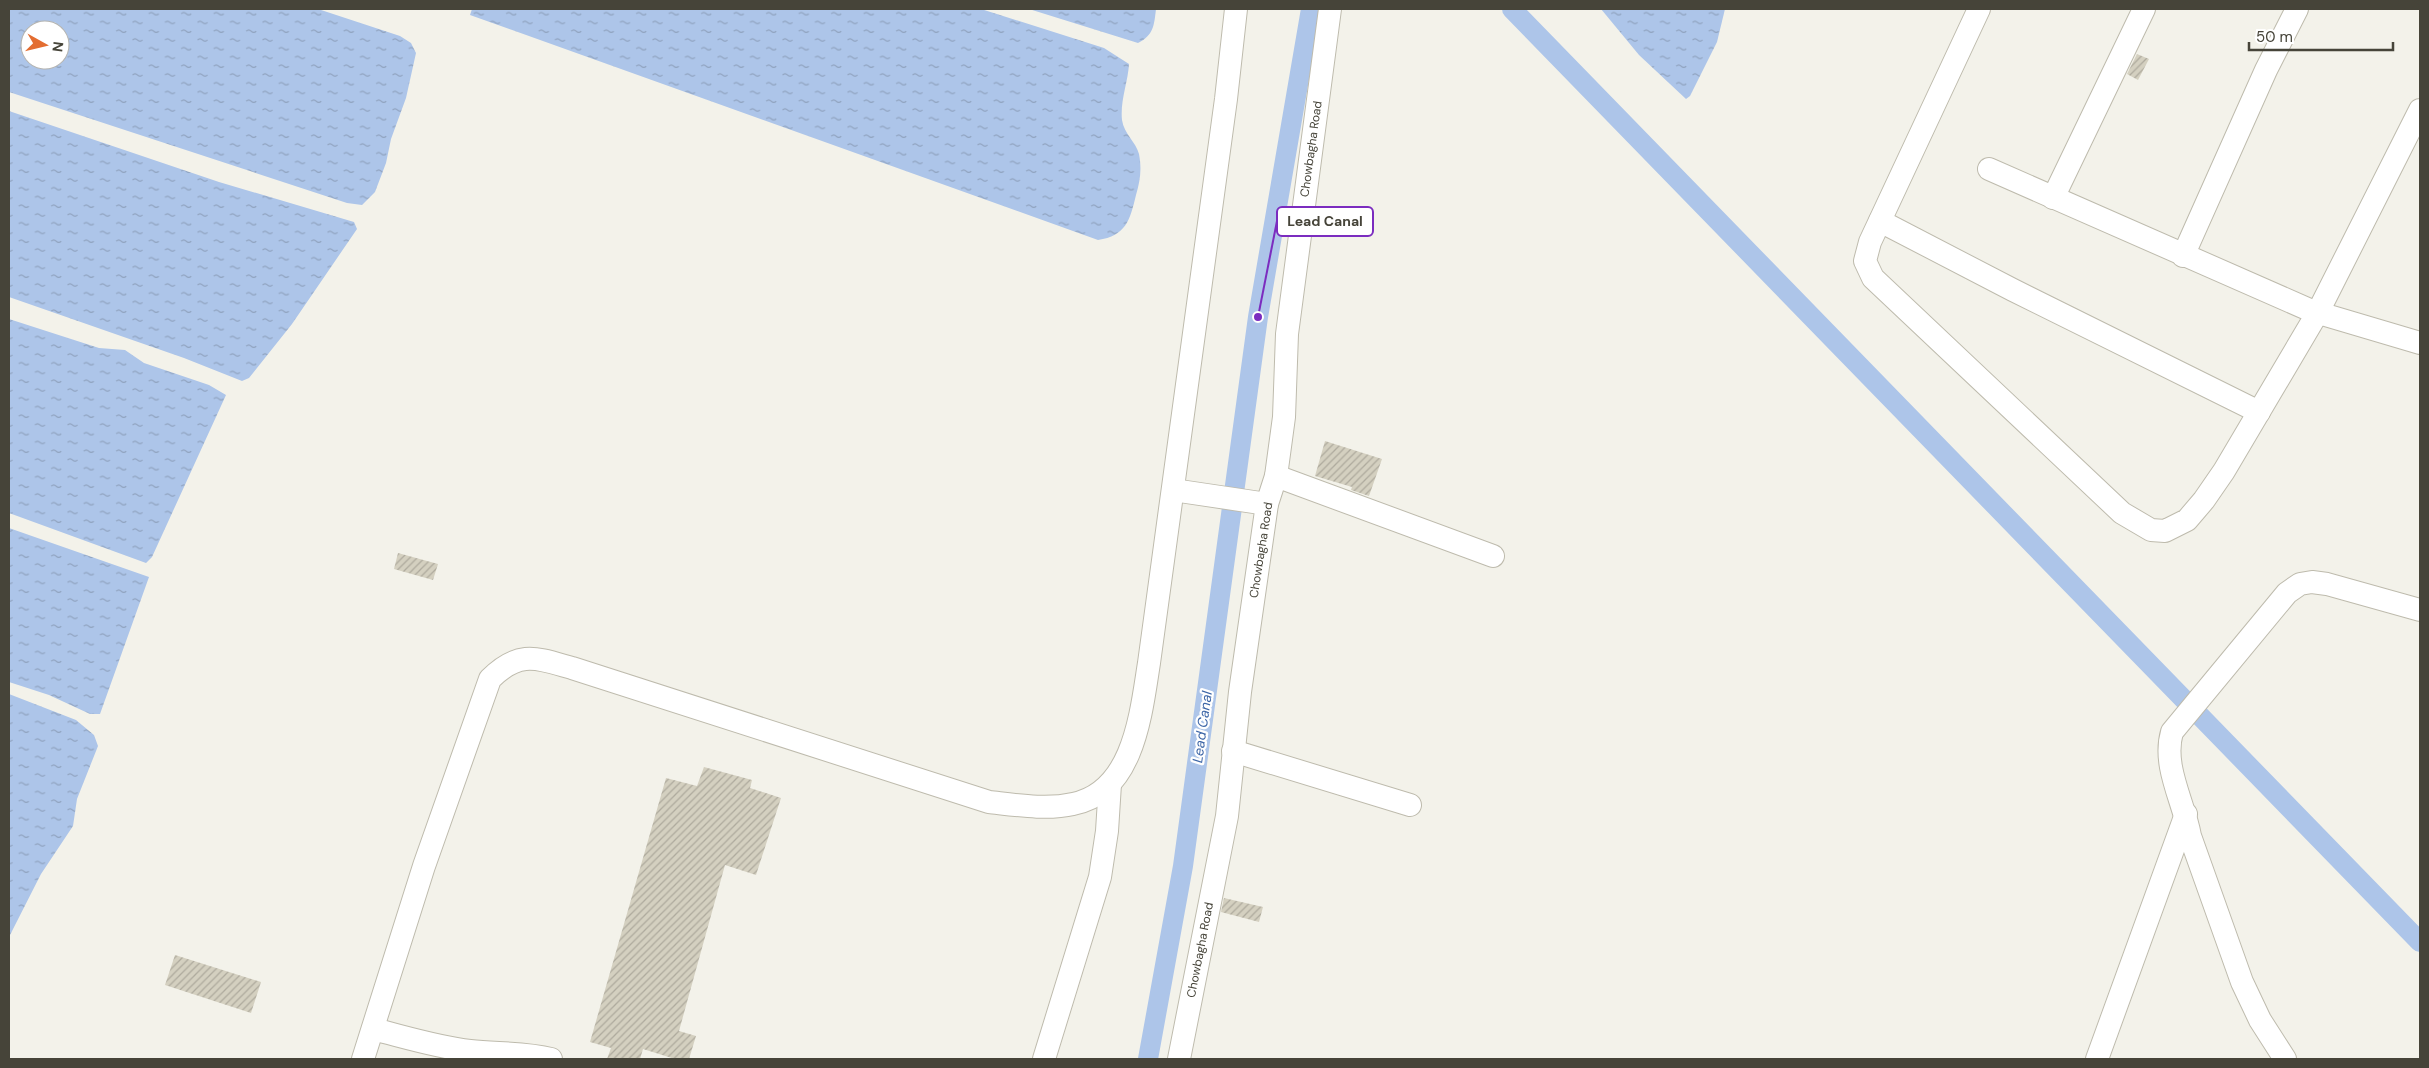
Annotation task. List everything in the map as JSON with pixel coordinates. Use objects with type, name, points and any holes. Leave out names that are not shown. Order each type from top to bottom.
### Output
[{"type":"street","points":[[363,1059],[424,866],[490,679],[508,662],[538,659],[572,668],[989,802],[1013,805],[1072,804],[1092,798],[1110,784],[1127,757],[1140,718],[1173,490],[1236,9]]},
{"type":"street","name":"Chowbagha Road","points":[[1180,1059],[1226,816],[1240,692],[1267,504],[1276,476],[1284,417],[1287,334],[1330,9]]},
{"type":"street","points":[[1979,9],[1870,242],[1865,261],[1873,278],[2122,513],[2151,530],[2164,532],[2187,520],[2224,471],[2318,312],[2420,110]]},
{"type":"street","points":[[2053,198],[2144,9]]},
{"type":"street","points":[[2183,256],[2266,70],[2297,9]]},
{"type":"street","points":[[1989,169],[2183,256],[2318,312],[2420,343]]},
{"type":"street","points":[[1880,221],[2022,295],[2259,412]]},
{"type":"street","points":[[1276,476],[1493,556]]},
{"type":"street","points":[[1173,490],[1267,504]]},
{"type":"street","points":[[2285,1059],[2260,1020],[2242,982],[2190,836],[2186,814],[2169,760],[2168,744],[2172,732],[2261,623],[2288,593],[2300,584],[2312,582],[2327,584],[2420,610]]},
{"type":"street","points":[[1234,751],[1410,805]]},
{"type":"street","points":[[1044,1059],[1100,877],[1107,831],[1110,784]]},
{"type":"street","points":[[2097,1059],[2186,814]]},
{"type":"street","points":[[1056,1020],[1057,1059]]},
{"type":"street","points":[[372,1029],[447,1048],[473,1052],[517,1053],[550,1059]]},
{"type":"water","points":[[9,9],[318,9],[400,36],[411,43],[416,53],[406,98],[391,139],[386,163],[375,192],[362,205],[347,203],[9,92]]},
{"type":"water","points":[[472,9],[981,9],[1104,48],[1129,64],[1122,106],[1122,120],[1125,130],[1139,154],[1140,165],[1139,180],[1129,219],[1121,231],[1115,235],[1098,240],[470,15]]},
{"type":"water","points":[[1029,9],[1156,9],[1154,25],[1150,33],[1138,43]]},
{"type":"water","points":[[1601,9],[1725,9],[1717,42],[1690,96],[1686,99],[1639,55]]},
{"type":"water","points":[[9,111],[219,182],[354,222],[357,229],[292,324],[249,378],[242,381],[184,358],[9,297]]},
{"type":"water","points":[[9,319],[99,348],[125,350],[144,363],[209,385],[226,395],[152,557],[146,563],[9,513]]},
{"type":"water","points":[[9,528],[149,577],[100,714],[90,714],[49,695],[9,682]]},
{"type":"water","points":[[9,694],[76,720],[94,735],[98,746],[77,799],[73,826],[41,874],[9,937]]},
{"type":"building","points":[[2137,54],[2149,59],[2138,80],[2127,74]]},
{"type":"building","points":[[1325,441],[1382,459],[1369,496],[1351,490],[1352,487],[1315,476]]},
{"type":"building","points":[[398,553],[438,564],[433,580],[394,569]]},
{"type":"building","points":[[704,767],[752,780],[750,788],[781,798],[756,875],[725,865],[679,1031],[696,1036],[689,1059],[675,1059],[643,1049],[640,1059],[607,1059],[611,1048],[590,1042],[666,778],[697,786]]},
{"type":"building","points":[[1224,898],[1263,907],[1259,922],[1221,912]]},
{"type":"building","points":[[175,955],[261,982],[251,1013],[165,985]]},
{"type":"waterway","name":"Lead Canal","points":[[1148,1059],[1183,866],[1258,317],[1311,9]]},
{"type":"waterway","points":[[1512,9],[2420,942]]},
{"type":"place","name":"Lead Canal","points":[[1258,317]]}]
